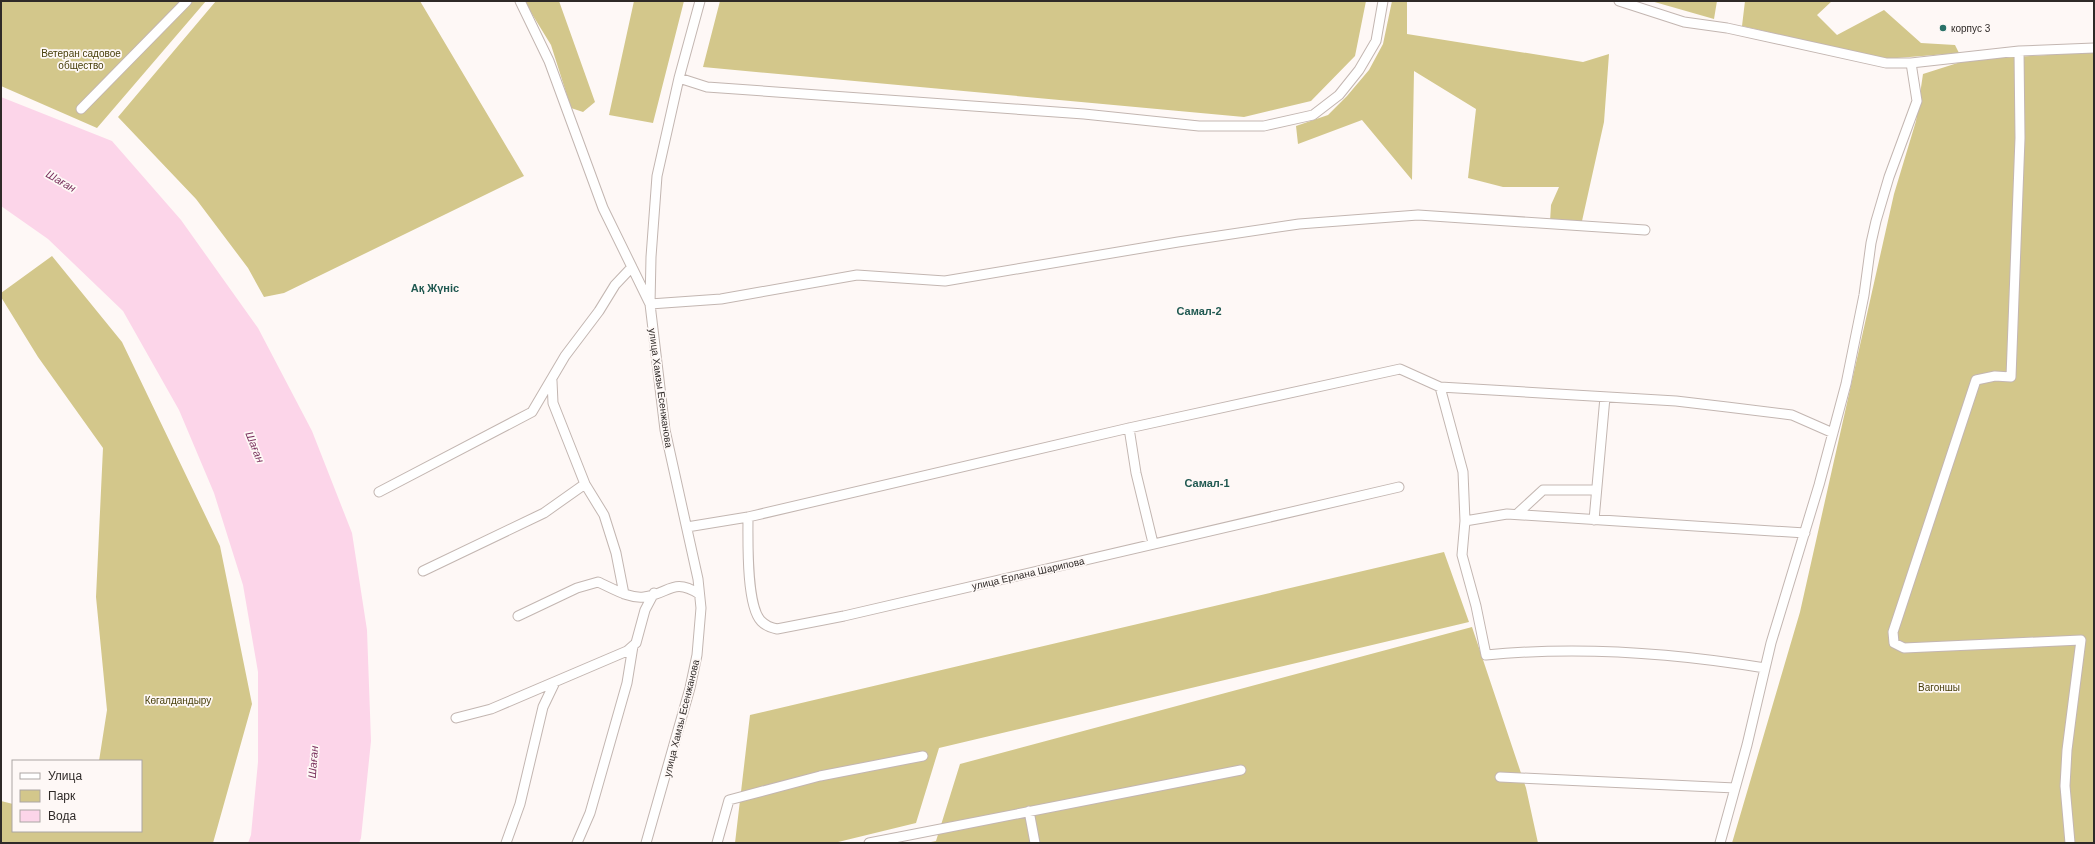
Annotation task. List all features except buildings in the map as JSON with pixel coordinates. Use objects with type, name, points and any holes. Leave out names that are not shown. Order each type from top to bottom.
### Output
[{"type":"street","points":[[81,109],[187,1]]},
{"type":"street","points":[[520,1],[549,61],[603,208],[650,304],[721,298],[857,275],[945,281],[1178,242],[1299,224],[1418,214],[1645,230]]},
{"type":"street","name":"улица Хамзы Есенжанова","points":[[646,843],[690,688],[697,655],[701,608],[687,527],[665,430],[650,304],[651,257],[657,176],[679,78],[700,1]]},
{"type":"street","points":[[679,78],[707,87],[1084,114],[1199,126],[1264,126],[1313,115],[1339,95],[1359,70],[1376,41],[1384,1]]},
{"type":"street","points":[[1619,1],[1684,22],[1727,28],[1886,62],[1911,64],[2019,51],[2094,48]]},
{"type":"street","points":[[2019,51],[2020,138],[2011,377],[1995,376],[1976,380],[1893,632],[1894,643],[1904,648],[2081,640],[2072,699],[2066,765],[2065,786],[2070,843]]},
{"type":"street","points":[[1720,843],[1765,668],[1805,533],[1846,384],[1862,308],[1870,243],[1889,178],[1917,101],[1911,64]]},
{"type":"street","points":[[379,492],[532,412],[552,381],[565,356],[599,311],[615,285],[632,267]]},
{"type":"street","points":[[687,527],[748,517],[1129,428],[1400,369],[1440,387],[1676,401],[1792,415],[1833,433]]},
{"type":"street","points":[[552,381],[553,403],[585,484],[604,514],[616,553],[624,594]]},
{"type":"street","points":[[1440,387],[1463,472],[1465,521],[1462,555],[1476,606],[1486,655],[1543,652],[1632,654],[1688,658],[1765,668]]},
{"type":"street","points":[[1594,520],[1605,397]]},
{"type":"street","points":[[1129,428],[1136,473],[1153,543]]},
{"type":"street","points":[[423,571],[544,513],[585,484]]},
{"type":"street","name":"улица Ерлана Шарипова","points":[[748,517],[749,567],[755,610],[761,621],[771,628],[777,629],[844,616],[1153,543],[1400,487]]},
{"type":"street","points":[[1517,514],[1543,490],[1596,490]]},
{"type":"street","points":[[1465,521],[1507,514],[1517,514],[1805,533]]},
{"type":"street","points":[[518,616],[577,588],[598,582],[624,594],[644,597],[673,587],[688,587],[699,594]]},
{"type":"street","points":[[456,718],[492,709],[627,651],[636,643],[645,610],[654,593]]},
{"type":"street","points":[[577,843],[590,813],[627,683],[632,646]]},
{"type":"street","points":[[506,843],[520,804],[543,707],[556,682]]},
{"type":"street","points":[[717,843],[729,800],[820,776],[924,756]]},
{"type":"street","points":[[869,843],[1030,810],[1241,770]]},
{"type":"street","points":[[1500,777],[1735,788]]},
{"type":"street","points":[[1030,810],[1035,843]]},
{"type":"green space","name":"Ветеран садовое общество","points":[[1,1],[206,1],[97,128],[1,86]]},
{"type":"green space","points":[[216,1],[420,1],[524,176],[284,293],[264,297],[248,268],[196,199],[118,117]]},
{"type":"green space","points":[[524,1],[559,1],[595,102],[583,112],[571,108],[551,45]]},
{"type":"green space","points":[[634,1],[684,1],[653,123],[609,115]]},
{"type":"green space","points":[[720,1],[1366,1],[1355,56],[1311,101],[1244,117],[703,67]]},
{"type":"green space","points":[[1392,1],[1407,1],[1407,34],[1583,62],[1609,54],[1604,122],[1582,221],[1550,222],[1551,205],[1559,187],[1503,187],[1468,178],[1476,109],[1414,71],[1412,180],[1362,120],[1298,144],[1296,126],[1328,115],[1347,96],[1369,70],[1383,44]]},
{"type":"green space","points":[[1651,1],[1717,1],[1714,19]]},
{"type":"green space","points":[[1745,1],[1832,1],[1817,15],[1837,35],[1884,10],[1921,43],[1955,45],[1959,53],[1885,59],[1742,26]]},
{"type":"green space","name":"Вагоншы","points":[[2094,52],[2094,843],[1732,843],[1800,612],[1894,194],[1916,121],[1923,74],[1967,60]]},
{"type":"green space","name":"Көгалдандыру","points":[[52,256],[122,342],[220,546],[252,704],[213,843],[1,843],[1,801],[12,804],[12,832],[142,832],[142,760],[99,760],[107,710],[96,597],[103,448],[38,357],[1,297],[1,293]]},
{"type":"green space","points":[[1444,552],[1469,622],[939,748],[916,823],[834,843],[735,843],[750,715]]},
{"type":"green space","points":[[1472,627],[1526,788],[1538,843],[926,843],[936,841],[960,764]]},
{"type":"water","name":"Шаған","points":[[1,97],[112,141],[181,220],[258,328],[312,431],[352,533],[367,630],[371,741],[361,838],[359,843],[248,843],[251,835],[258,762],[258,672],[243,585],[214,493],[179,410],[123,311],[48,239],[1,206]]},
{"type":"place","name":"корпус 3","points":[[1943,28]]},
{"type":"district","name":"Ақ Жүніс","points":[[435,288]]},
{"type":"district","name":"Самал-2","points":[[1199,311]]},
{"type":"district","name":"Самал-1","points":[[1207,483]]}]
